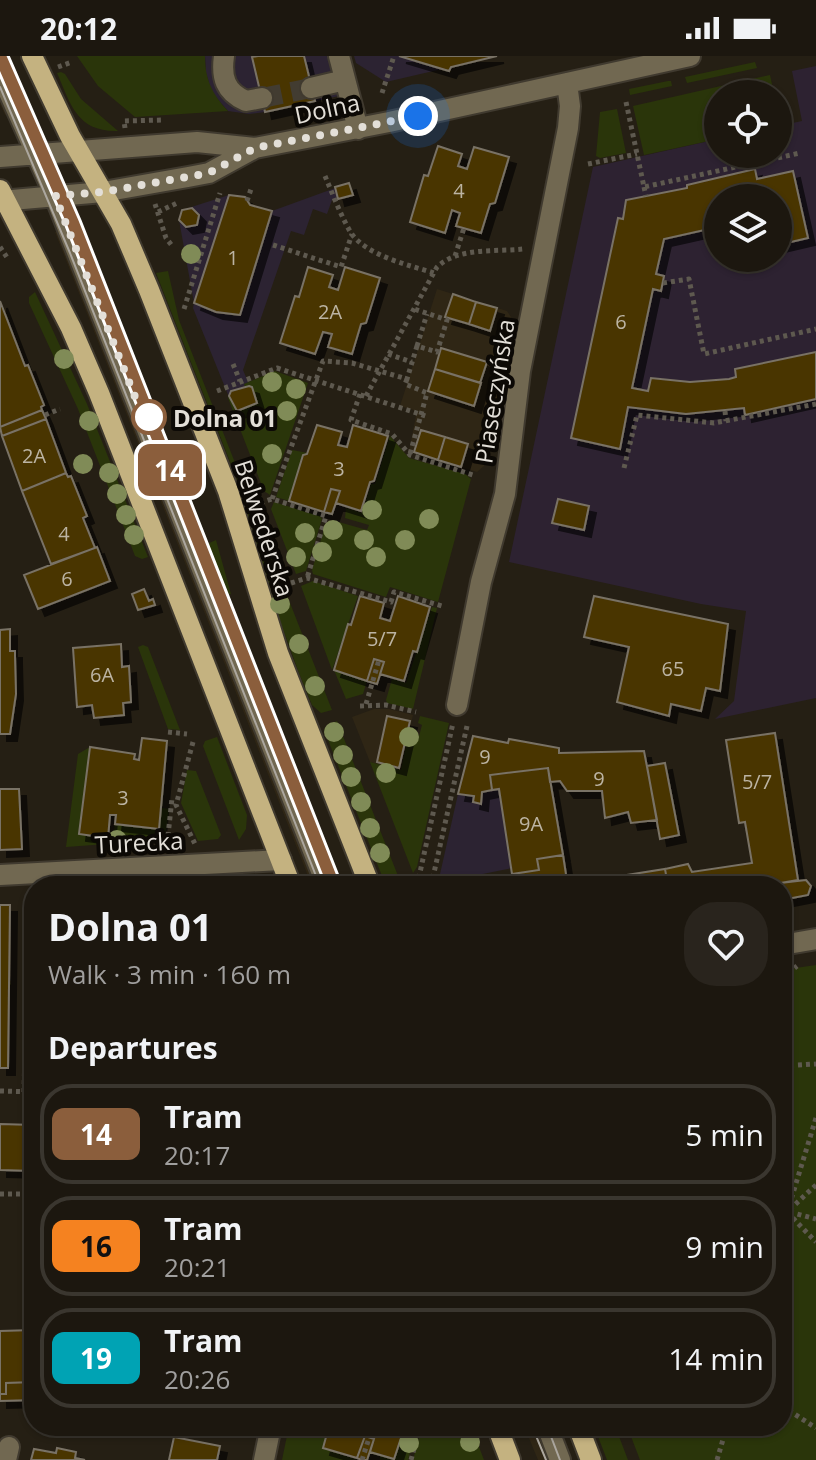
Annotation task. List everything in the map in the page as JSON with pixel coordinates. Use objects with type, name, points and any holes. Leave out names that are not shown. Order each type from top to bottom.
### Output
[{"type":"main road","name":"Belwederska","points":[[32,56],[77,149],[128,238],[228,491],[273,639],[366,876]]},
{"type":"main road","points":[[2,197],[71,328],[99,393],[287,876]]},
{"type":"main road","points":[[501,1436],[510,1460]]},
{"type":"main road","points":[[582,1436],[591,1460]]},
{"type":"street","points":[[224,56],[223,79],[228,88],[246,101],[262,98]]},
{"type":"street","points":[[339,56],[358,129]]},
{"type":"street","name":"Dolna","points":[[0,157],[197,142],[255,148],[358,129],[567,83],[618,64],[690,56]]},
{"type":"street","points":[[0,72],[55,196],[323,876]]},
{"type":"street","points":[[311,88],[345,80]]},
{"type":"street","name":"Piaseczyńska","points":[[457,705],[481,582],[505,494],[520,371],[568,128],[570,106],[567,83]]},
{"type":"street","name":"Dolna","points":[[2,197],[103,192],[209,173],[255,148]]},
{"type":"street","name":"Turecka","points":[[0,875],[281,860]]},
{"type":"street","points":[[792,943],[816,939]]},
{"type":"street","points":[[264,1460],[269,1436]]},
{"type":"street","points":[[551,1436],[560,1460]]},
{"type":"path","points":[[382,93],[394,56]]},
{"type":"path","points":[[626,102],[646,196]]},
{"type":"path","points":[[644,187],[800,153]]},
{"type":"path","points":[[588,164],[637,154]]},
{"type":"path","points":[[325,176],[352,234],[361,243],[392,260],[434,273]]},
{"type":"path","points":[[247,201],[252,186]]},
{"type":"path","points":[[184,309],[220,193]]},
{"type":"path","points":[[155,204],[166,238],[173,247]]},
{"type":"path","points":[[455,256],[464,228]]},
{"type":"path","points":[[273,245],[341,267],[352,234]]},
{"type":"path","points":[[476,476],[410,455],[392,434],[351,420],[434,273],[445,259],[524,248]]},
{"type":"path","points":[[663,283],[689,279],[704,354],[816,329]]},
{"type":"path","points":[[414,309],[447,320],[437,352],[417,346]]},
{"type":"path","points":[[410,455],[424,415],[427,393],[405,384],[427,314]]},
{"type":"path","points":[[388,354],[412,362]]},
{"type":"path","points":[[272,499],[323,361],[352,363],[407,379]]},
{"type":"path","points":[[233,364],[240,381]]},
{"type":"path","points":[[217,391],[277,368],[424,415]]},
{"type":"path","points":[[624,468],[639,412],[714,423],[816,404]]},
{"type":"path","points":[[45,415],[60,409]]},
{"type":"path","points":[[725,411],[726,421]]},
{"type":"path","points":[[260,503],[272,499],[326,516],[307,578]]},
{"type":"path","points":[[291,583],[307,578],[391,602],[394,592],[442,606]]},
{"type":"path","points":[[379,660],[363,706],[386,705],[416,712]]},
{"type":"path","points":[[419,876],[457,705]]},
{"type":"path","points":[[433,876],[467,726]]},
{"type":"path","points":[[168,732],[187,734]]},
{"type":"path","points":[[162,846],[168,836],[172,798],[193,742]]},
{"type":"path","points":[[172,798],[189,833]]},
{"type":"path","points":[[792,970],[799,964]]},
{"type":"path","points":[[792,1068],[816,1064]]},
{"type":"path","points":[[0,1091],[24,1092]]},
{"type":"path","points":[[792,1188],[816,1118]]},
{"type":"path","points":[[792,1204],[816,1185]]},
{"type":"path","points":[[0,1194],[24,1194]]},
{"type":"path","points":[[792,1213],[816,1219]]},
{"type":"path","points":[[792,1219],[816,1242]]},
{"type":"path","points":[[792,1412],[816,1428]]},
{"type":"path","points":[[411,1460],[417,1436]]},
{"type":"path","points":[[717,1460],[724,1436]]},
{"type":"path","points":[[362,1460],[369,1438]]},
{"type":"shaded area","points":[[0,56],[8,56],[33,112],[5,115],[0,104]]},
{"type":"shaded area","points":[[205,56],[329,56],[339,96],[265,112],[249,114],[228,111],[212,93]]},
{"type":"shaded area","points":[[354,56],[497,56],[451,67],[449,71],[442,69],[386,82],[356,63]]},
{"type":"shaded area","points":[[816,66],[816,698],[715,719],[734,701],[746,611],[509,562],[593,167],[704,142],[704,168],[792,168],[792,123],[802,121],[792,71]]},
{"type":"shaded area","points":[[349,183],[353,195],[332,200],[327,214],[313,209],[304,235],[291,231],[243,370],[257,403],[235,412],[193,308],[179,220],[182,210],[229,195],[245,197],[250,205],[272,211]]},
{"type":"shaded area","points":[[55,232],[84,233],[337,876],[308,876]]},
{"type":"shaded area","points":[[437,289],[507,311],[511,317],[498,413],[484,466],[477,472],[409,451],[417,411],[400,406]]},
{"type":"shaded area","points":[[374,709],[413,715],[401,770],[370,762],[352,717]]},
{"type":"shaded area","points":[[548,768],[512,868],[473,876],[440,876],[458,794],[474,796],[473,802],[481,804],[482,792]]},
{"type":"shaded area","points":[[528,1436],[558,1436],[568,1460],[538,1460]]},
{"type":"green space","points":[[77,56],[205,56],[210,86],[228,111],[135,117],[98,86]]},
{"type":"green space","points":[[755,62],[757,68],[687,83],[685,77]]},
{"type":"green space","points":[[61,72],[81,99],[118,131],[104,130],[84,122],[67,96],[57,73]]},
{"type":"green space","points":[[770,75],[771,80],[748,80]]},
{"type":"green space","points":[[671,81],[672,86],[630,95],[629,89]]},
{"type":"green space","points":[[704,90],[704,142],[644,155],[633,106]]},
{"type":"green space","points":[[617,109],[626,153],[600,158],[596,156],[600,112]]},
{"type":"green space","points":[[168,271],[179,320],[332,710],[321,713],[312,705],[299,673],[238,482],[156,273]]},
{"type":"green space","points":[[35,292],[87,404],[148,557],[142,559],[135,556],[78,409],[29,303],[29,297]]},
{"type":"green space","points":[[275,371],[308,383],[270,495],[264,491],[228,398],[237,411],[257,403],[252,387],[245,387],[244,384]]},
{"type":"green space","points":[[390,436],[409,458],[465,474],[471,479],[438,602],[390,587],[386,597],[313,574],[325,526],[335,521],[367,530],[369,525],[345,518],[346,508],[362,513]]},
{"type":"green space","points":[[292,450],[308,453],[304,454],[289,501],[276,497]]},
{"type":"green space","points":[[274,502],[322,519],[306,571],[296,574],[271,509]]},
{"type":"green space","points":[[216,540],[231,594],[227,595],[207,544]]},
{"type":"green space","points":[[313,581],[358,596],[332,670],[301,586]]},
{"type":"green space","points":[[432,607],[437,608],[413,709],[387,703],[392,679],[406,683]]},
{"type":"green space","points":[[138,647],[148,647],[180,730],[168,729]]},
{"type":"green space","points":[[334,670],[367,681],[363,694],[346,699]]},
{"type":"green space","points":[[420,716],[449,723],[417,867],[413,873],[370,762],[401,770],[408,737],[418,740],[422,725],[418,723]]},
{"type":"green space","points":[[337,721],[398,876],[382,876],[324,730]]},
{"type":"green space","points":[[217,737],[247,815],[246,829],[239,840],[203,746],[205,741]]},
{"type":"green space","points":[[90,747],[79,833],[107,838],[107,844],[66,847],[78,754]]},
{"type":"green space","points":[[187,770],[196,771],[221,835],[218,839],[198,841],[181,803]]},
{"type":"green space","points":[[162,808],[169,809],[166,831],[157,842],[112,844],[115,824],[159,829]]},
{"type":"green space","points":[[816,965],[816,1460],[640,1460],[631,1436],[792,1436],[792,969]]},
{"type":"green space","points":[[287,1436],[326,1436],[323,1448],[357,1460],[282,1460]]},
{"type":"green space","points":[[402,1436],[414,1436],[408,1460],[380,1460],[380,1455],[394,1459]]},
{"type":"green space","points":[[419,1436],[475,1436],[484,1460],[413,1460]]},
{"type":"green space","points":[[598,1436],[619,1436],[628,1460],[607,1460]]},
{"type":"building","points":[[304,56],[315,101],[265,112],[252,57]]},
{"type":"building","points":[[399,56],[497,56],[451,67],[449,71]]},
{"type":"building","points":[[438,146],[462,154],[458,166],[467,169],[474,147],[509,157],[495,203],[490,204],[481,233],[456,226],[460,213],[452,210],[445,233],[410,222],[424,175],[428,176]]},
{"type":"building","points":[[755,169],[757,179],[793,171],[808,238],[792,242],[792,184],[704,184],[704,230],[664,239],[656,274],[664,276],[661,291],[653,289],[632,388],[648,391],[651,378],[690,382],[729,379],[736,377],[735,369],[816,352],[816,399],[745,415],[744,408],[686,414],[628,407],[620,449],[571,438],[618,218],[623,219],[626,200],[687,188],[687,185]]},
{"type":"building","points":[[349,183],[353,195],[338,199],[335,187]]},
{"type":"building","points":[[229,195],[245,197],[250,205],[272,211],[240,315],[216,312],[194,303]]},
{"type":"building","points":[[192,208],[199,215],[197,225],[186,227],[179,220],[182,210]]},
{"type":"building","points":[[308,267],[333,275],[329,287],[338,290],[345,267],[380,278],[366,323],[361,324],[352,354],[328,347],[332,334],[323,332],[315,354],[280,343]]},
{"type":"building","points":[[453,294],[476,302],[469,324],[445,317]]},
{"type":"building","points":[[0,301],[44,405],[42,410],[0,427]]},
{"type":"building","points":[[476,302],[497,308],[490,331],[469,324]]},
{"type":"building","points":[[441,348],[487,362],[480,383],[435,369]]},
{"type":"building","points":[[435,369],[481,383],[474,406],[428,391]]},
{"type":"building","points":[[249,386],[257,403],[237,411],[229,396],[231,391]]},
{"type":"building","points":[[42,410],[46,419],[2,436],[0,427]]},
{"type":"building","points":[[46,419],[66,473],[22,491],[2,436]]},
{"type":"building","points":[[317,425],[342,432],[338,445],[347,447],[353,425],[388,436],[361,511],[336,503],[340,491],[331,489],[324,512],[289,501],[303,455],[307,454]]},
{"type":"building","points":[[421,430],[445,437],[438,460],[414,452]]},
{"type":"building","points":[[445,437],[468,444],[461,467],[438,460]]},
{"type":"building","points":[[66,473],[68,477],[71,476],[87,516],[83,518],[95,548],[51,564],[22,491]]},
{"type":"building","points":[[331,489],[340,491],[332,514],[324,512]]},
{"type":"building","points":[[558,499],[589,506],[584,530],[552,523]]},
{"type":"building","points":[[97,547],[110,581],[38,609],[24,575]]},
{"type":"building","points":[[144,589],[149,601],[153,599],[155,605],[138,610],[132,594]]},
{"type":"building","points":[[360,596],[384,603],[380,618],[390,621],[398,596],[430,607],[417,652],[413,651],[404,681],[380,674],[384,662],[374,659],[367,681],[334,670]]},
{"type":"building","points":[[594,596],[728,624],[720,691],[706,688],[701,711],[671,704],[669,716],[617,702],[629,647],[584,637]]},
{"type":"building","points":[[10,629],[10,651],[15,651],[16,694],[10,734],[0,734],[0,630]]},
{"type":"building","points":[[121,644],[122,667],[129,666],[131,702],[123,703],[124,715],[94,718],[92,705],[77,707],[73,648]]},
{"type":"building","points":[[374,659],[384,662],[377,684],[367,681]]},
{"type":"building","points":[[387,716],[410,721],[399,768],[377,762]]},
{"type":"building","points":[[775,733],[798,880],[792,881],[792,876],[666,876],[665,869],[688,864],[692,872],[752,863],[745,822],[739,823],[726,740]]},
{"type":"building","points":[[473,736],[559,748],[559,753],[644,751],[657,820],[631,823],[628,812],[605,818],[602,791],[567,791],[560,781],[550,782],[548,768],[490,775],[492,790],[482,792],[481,804],[473,802],[474,796],[458,794]]},
{"type":"building","points":[[142,738],[167,741],[159,829],[115,824],[116,815],[110,815],[108,838],[79,834],[90,747],[135,754],[134,759],[139,760]]},
{"type":"building","points":[[665,763],[679,835],[660,839],[647,766]]},
{"type":"building","points":[[548,768],[563,855],[537,859],[539,870],[512,874],[499,789],[492,790],[490,775]]},
{"type":"building","points":[[0,789],[19,789],[22,849],[0,850]]},
{"type":"building","points":[[563,855],[566,876],[512,876],[539,870],[537,859]]},
{"type":"building","points":[[665,869],[666,876],[621,876]]},
{"type":"building","points":[[806,880],[811,886],[808,895],[792,898],[792,882]]},
{"type":"building","points":[[0,905],[10,905],[8,1068],[0,1068]]},
{"type":"building","points":[[0,1124],[24,1125],[24,1171],[0,1170]]},
{"type":"building","points":[[24,1330],[24,1382],[6,1383],[6,1394],[0,1394],[0,1331]]},
{"type":"building","points":[[24,1382],[24,1400],[0,1401],[0,1394],[6,1394],[6,1383]]},
{"type":"building","points":[[326,1436],[365,1436],[357,1458],[323,1448]]},
{"type":"building","points":[[365,1436],[402,1436],[394,1459],[370,1452],[374,1439]]},
{"type":"building","points":[[365,1436],[374,1439],[367,1460],[362,1460],[357,1458]]},
{"type":"building","points":[[174,1437],[220,1446],[217,1460],[169,1460]]},
{"type":"building","points":[[57,1448],[76,1452],[75,1458],[85,1460],[31,1460],[34,1449],[56,1453]]},
{"type":"tunnel","points":[[262,98],[311,88]]},
{"type":"tram line","points":[[0,56],[84,251],[330,876]]},
{"type":"tram line","name":"14","points":[[0,56],[73,223],[330,876]]},
{"type":"tram line","points":[[0,87],[70,253],[316,876]]},
{"type":"tram line","points":[[536,1436],[546,1460]]},
{"type":"tram line","points":[[551,1436],[560,1460]]},
{"type":"place","name":"Dolna 01","points":[[149,417]]},
{"type":"route","points":[[149,417],[143,417],[55,196],[103,192],[209,173],[255,148],[418,116]]}]
